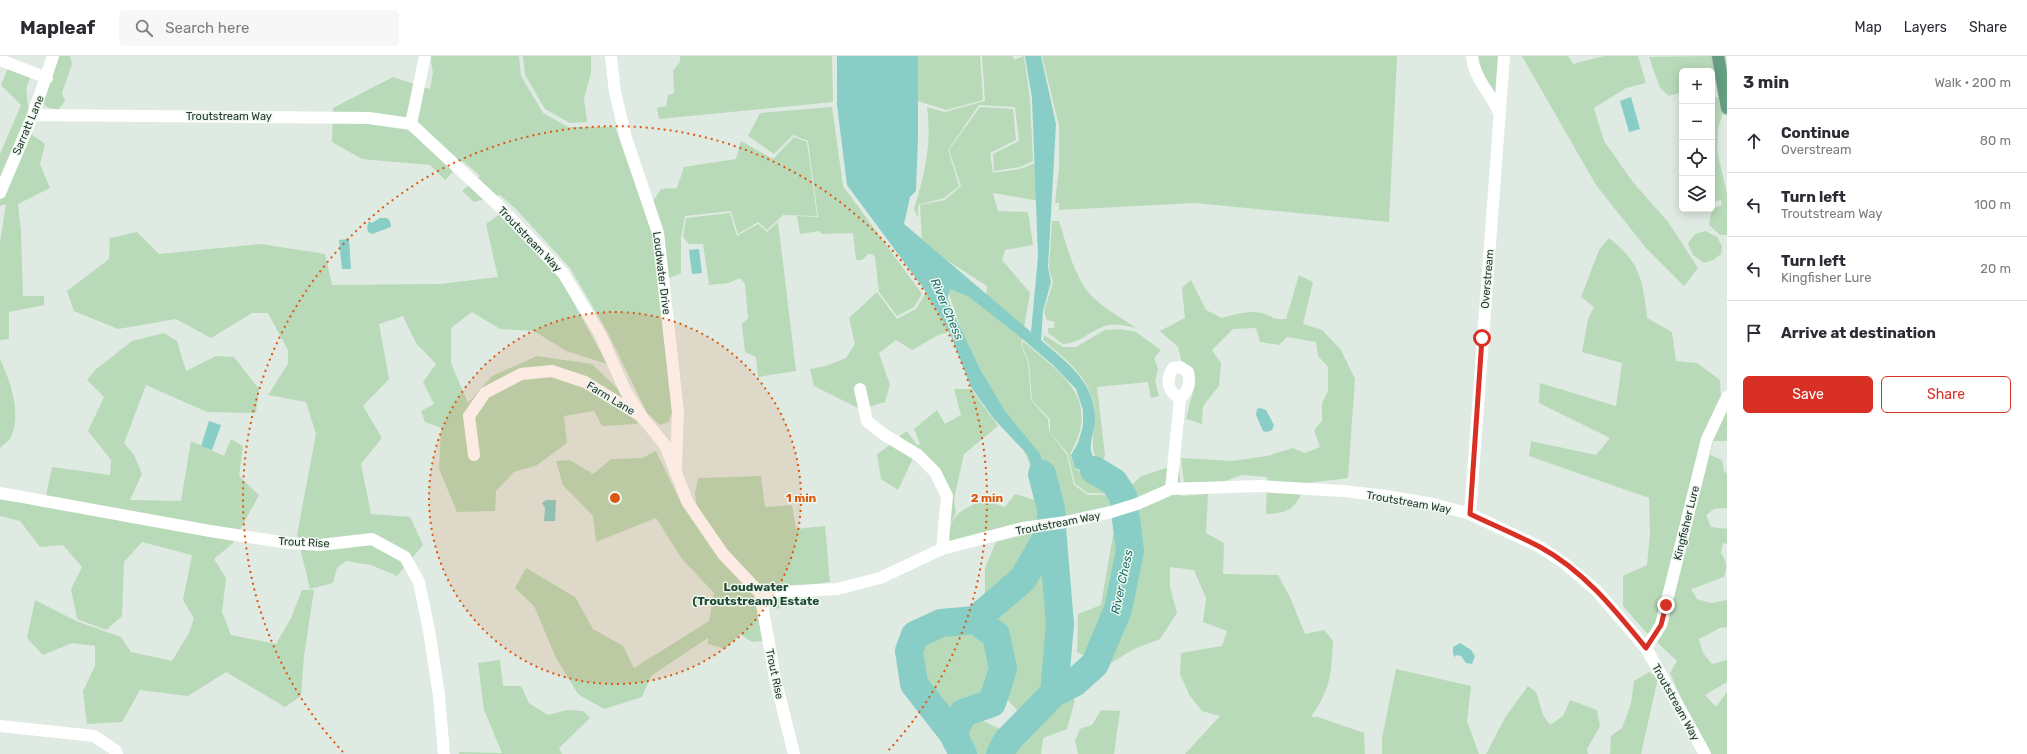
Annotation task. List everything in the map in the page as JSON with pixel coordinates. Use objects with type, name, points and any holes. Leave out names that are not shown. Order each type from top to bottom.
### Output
[{"type":"main road","points":[[1718,56],[1727,108]]},
{"type":"street","name":"Sarratt Lane","points":[[0,193],[33,115],[47,78],[53,56]]},
{"type":"street","points":[[411,124],[425,56]]},
{"type":"street","name":"Loudwater Drive","points":[[611,56],[615,92],[626,138],[658,233],[678,412],[676,472]]},
{"type":"street","name":"Overstream","points":[[1472,56],[1473,67],[1481,83],[1494,100],[1500,116]]},
{"type":"street","name":"Overstream","points":[[1470,514],[1504,56]]},
{"type":"street","points":[[0,60],[47,78]]},
{"type":"street","name":"Troutstream Way","points":[[33,115],[353,118],[411,124],[498,205],[563,273],[600,334],[625,390],[642,417],[665,445],[688,503],[723,554],[760,593],[837,589],[880,578],[942,549],[1023,528],[1066,522],[1108,513],[1137,504],[1171,489],[1259,486],[1343,491],[1425,503],[1470,514],[1540,547],[1564,563],[1597,591],[1646,648],[1705,754]]},
{"type":"street","name":"Farm Lane","points":[[474,455],[469,416],[485,393],[521,374],[552,371],[585,382],[642,417]]},
{"type":"street","points":[[860,389],[867,421],[883,434],[918,455],[935,472],[947,496],[942,549]]},
{"type":"street","name":"Kingfisher Lure","points":[[1646,648],[1661,625],[1707,439],[1727,397]]},
{"type":"street","points":[[1171,489],[1180,399]]},
{"type":"street","name":"Trout Rise","points":[[0,493],[210,531],[288,543],[320,545],[372,539],[405,557],[419,582],[430,636],[439,696],[444,754]]},
{"type":"street","name":"Trout Rise","points":[[760,593],[775,678],[794,754]]},
{"type":"street","points":[[0,726],[94,736],[115,750],[117,754]]},
{"type":"green space","points":[[51,56],[70,56],[72,64],[62,93],[65,101],[58,110],[46,107],[41,98]]},
{"type":"green space","points":[[430,56],[519,56],[521,76],[543,113],[568,127],[615,127],[653,235],[672,412],[669,422],[660,425],[647,413],[607,331],[570,268],[516,209],[500,195],[474,202],[462,191],[480,176],[463,161],[445,180],[430,165],[362,159],[332,142],[333,108],[393,77],[430,89],[433,73]]},
{"type":"green space","points":[[523,56],[591,56],[591,73],[584,98],[587,122],[570,123],[545,109],[525,75]]},
{"type":"green space","points":[[680,56],[832,56],[833,102],[659,119],[657,108],[666,106],[668,95],[674,93],[673,71],[680,62]]},
{"type":"green space","points":[[918,56],[980,56],[983,100],[946,110],[909,98]]},
{"type":"green space","points":[[982,56],[1013,56],[1014,60],[1024,56],[1030,99],[1033,161],[1020,167],[994,171],[993,154],[1019,141],[1015,107],[979,105],[948,150],[959,186],[944,198],[918,205],[918,218],[914,209],[924,170],[928,146],[929,134],[927,107],[945,112],[985,101]]},
{"type":"green space","points":[[1042,56],[1397,56],[1389,222],[1195,203],[1059,210],[1059,203],[1055,203],[1059,168],[1059,126]]},
{"type":"green space","points":[[1478,56],[1501,56],[1496,95],[1478,66]]},
{"type":"green space","points":[[1522,56],[1568,56],[1573,64],[1604,56],[1638,56],[1646,83],[1626,88],[1594,108],[1604,141],[1632,181],[1668,222],[1698,268],[1684,286],[1646,248],[1596,185]]},
{"type":"green space","points":[[1712,56],[1713,68],[1679,68],[1679,93],[1669,96],[1660,88],[1649,57]]},
{"type":"green space","points":[[8,68],[31,76],[26,88],[31,134],[45,144],[40,164],[50,188],[18,204],[21,232],[23,296],[44,296],[44,305],[9,312],[9,339],[0,340],[0,243],[6,204],[0,206],[0,154],[21,105],[1,85]]},
{"type":"green space","points":[[1715,97],[1720,98],[1725,107],[1718,128],[1717,151],[1727,194],[1727,235],[1720,235],[1709,225],[1711,212],[1715,212],[1715,208],[1722,205],[1721,200],[1715,201]]},
{"type":"green space","points":[[832,107],[843,186],[922,294],[914,307],[897,316],[879,292],[875,257],[872,254],[868,254],[862,260],[856,260],[853,233],[821,234],[820,231],[800,234],[797,216],[818,217],[808,141],[793,135],[774,154],[748,136],[760,113]]},
{"type":"green space","points":[[980,107],[1013,109],[1016,140],[990,153],[993,173],[1020,169],[1041,161],[1040,201],[993,193],[998,211],[1028,212],[1033,245],[1005,250],[1002,260],[1030,293],[1021,345],[1028,363],[1031,400],[1048,419],[1049,431],[1067,455],[1074,485],[1088,495],[1113,495],[1125,493],[1126,502],[950,542],[949,533],[953,520],[963,510],[970,506],[984,500],[1005,507],[1015,494],[1035,500],[1029,462],[1011,422],[966,345],[946,284],[986,303],[987,286],[922,244],[920,205],[945,200],[961,186],[949,150]]},
{"type":"green space","points":[[794,137],[807,142],[817,216],[783,215],[767,230],[758,222],[738,234],[731,211],[685,216],[681,238],[681,273],[665,280],[652,203],[661,189],[677,188],[684,167],[736,159],[741,141],[773,159]]},
{"type":"green space","points":[[730,213],[737,236],[758,224],[767,232],[778,222],[796,371],[758,377],[756,357],[745,352],[742,324],[748,318],[745,284],[740,278],[729,283],[709,285],[703,244],[689,244],[683,237],[686,218]]},
{"type":"green space","points":[[500,214],[559,276],[607,364],[566,351],[534,331],[500,329],[472,312],[451,328],[451,363],[468,403],[492,376],[537,356],[592,364],[620,391],[638,424],[602,426],[594,411],[564,416],[567,443],[537,465],[514,472],[496,491],[495,511],[457,512],[439,469],[441,428],[425,422],[421,411],[434,404],[423,382],[436,364],[416,343],[403,316],[379,324],[389,379],[363,406],[382,438],[361,464],[371,514],[410,517],[423,545],[397,576],[371,565],[346,561],[337,568],[333,583],[310,589],[297,535],[316,434],[306,402],[268,395],[288,364],[288,350],[268,313],[252,313],[211,338],[176,319],[118,329],[74,311],[67,291],[109,259],[110,238],[137,232],[159,254],[261,244],[325,254],[332,285],[440,284],[498,277],[486,224]]},
{"type":"green space","points":[[1052,221],[1059,221],[1073,264],[1085,288],[1102,305],[1136,328],[1119,325],[1106,326],[1097,329],[1079,340],[1063,344],[1048,333],[1048,328],[1054,328],[1055,322],[1047,320],[1044,312],[1053,282],[1049,268]]},
{"type":"green space","points":[[1705,231],[1717,237],[1722,246],[1721,254],[1713,260],[1704,263],[1693,255],[1688,243],[1695,234]]},
{"type":"green space","points":[[1609,238],[1634,264],[1644,293],[1647,318],[1672,332],[1676,361],[1697,363],[1720,380],[1721,399],[1727,402],[1727,441],[1713,441],[1710,455],[1722,460],[1724,471],[1727,474],[1727,508],[1714,509],[1706,515],[1711,527],[1727,529],[1727,544],[1723,543],[1721,553],[1726,565],[1726,570],[1724,577],[1691,589],[1697,599],[1711,603],[1727,600],[1727,627],[1720,628],[1699,639],[1703,653],[1712,664],[1727,660],[1727,682],[1705,695],[1716,707],[1727,692],[1727,754],[1710,754],[1690,718],[1670,673],[1677,661],[1644,630],[1623,606],[1623,576],[1647,565],[1650,534],[1649,498],[1529,456],[1531,441],[1596,455],[1610,438],[1539,403],[1540,383],[1616,406],[1622,363],[1582,352],[1588,319],[1594,307],[1581,297],[1599,250]]},
{"type":"green space","points":[[1299,275],[1313,282],[1303,324],[1322,330],[1341,350],[1355,379],[1348,478],[1307,483],[1296,503],[1292,507],[1283,512],[1266,514],[1267,477],[1242,475],[1222,482],[1184,482],[1181,458],[1233,461],[1267,456],[1293,448],[1305,453],[1320,447],[1314,430],[1322,421],[1322,403],[1328,391],[1328,367],[1318,356],[1316,342],[1287,337],[1279,345],[1260,342],[1256,328],[1233,329],[1212,350],[1221,363],[1219,386],[1203,406],[1202,424],[1186,419],[1194,388],[1194,373],[1184,372],[1178,347],[1160,331],[1185,318],[1182,288],[1191,280],[1206,310],[1222,318],[1242,313],[1256,312],[1277,319],[1286,319]]},
{"type":"green space","points":[[930,286],[945,290],[959,329],[938,335],[912,350],[896,340],[879,353],[890,385],[885,402],[858,408],[814,386],[810,369],[826,366],[846,358],[855,344],[849,318],[877,292],[897,319],[916,309]]},
{"type":"green space","points":[[1120,329],[1136,332],[1161,350],[1154,358],[1158,369],[1155,381],[1159,396],[1151,398],[1148,382],[1097,387],[1105,455],[1101,465],[1096,458],[1094,450],[1095,408],[1089,390],[1079,373],[1043,340],[1044,335],[1063,347],[1076,347],[1105,330]]},
{"type":"green space","points":[[164,333],[177,341],[186,371],[216,356],[234,357],[259,389],[256,413],[207,412],[146,385],[124,443],[134,455],[142,474],[130,500],[181,501],[191,441],[224,456],[231,439],[243,446],[239,476],[259,495],[233,543],[214,559],[226,578],[222,612],[231,635],[276,644],[291,618],[302,590],[314,590],[304,656],[301,696],[285,707],[226,672],[188,696],[140,690],[122,722],[87,724],[83,691],[95,666],[95,646],[72,643],[43,655],[27,638],[35,600],[76,621],[121,637],[131,652],[172,661],[189,633],[194,618],[183,600],[192,555],[142,542],[124,562],[122,616],[106,630],[77,619],[71,589],[82,567],[63,545],[40,547],[20,521],[0,516],[0,500],[44,505],[52,467],[110,475],[111,460],[88,431],[104,397],[87,380],[95,370],[132,341]]},
{"type":"green space","points":[[1023,341],[1063,377],[1073,389],[1079,403],[1082,418],[1079,434],[1070,454],[1075,469],[1102,481],[1113,494],[1088,493],[1075,484],[1068,454],[1050,432],[1050,419],[1032,400],[1029,363],[1022,345]]},
{"type":"green space","points":[[0,359],[11,387],[15,407],[15,417],[11,437],[0,448]]},
{"type":"green space","points":[[954,389],[971,389],[998,426],[964,454],[954,499],[956,513],[947,530],[950,495],[914,456],[898,490],[881,479],[877,454],[907,431],[917,445],[920,444],[914,429],[937,410],[945,424],[961,415]]},
{"type":"green space","points":[[656,451],[681,503],[700,527],[695,494],[698,478],[761,476],[765,507],[792,505],[796,529],[825,526],[830,582],[807,585],[778,609],[754,596],[763,641],[752,642],[740,634],[725,649],[708,644],[708,638],[651,676],[642,697],[604,709],[578,694],[556,658],[534,606],[515,588],[526,568],[575,597],[593,629],[623,646],[634,668],[709,621],[714,593],[682,559],[656,518],[596,542],[593,516],[563,485],[556,461],[570,460],[593,474],[611,459],[642,458]]},
{"type":"green space","points":[[1179,464],[1181,496],[1208,494],[1206,533],[1224,543],[1223,574],[1278,575],[1290,597],[1305,634],[1324,630],[1333,641],[1329,681],[1323,698],[1311,717],[1318,717],[1364,733],[1365,754],[1185,754],[1220,716],[1202,711],[1190,696],[1180,674],[1181,653],[1222,646],[1227,631],[1203,622],[1206,598],[1194,570],[1170,567],[1170,587],[1177,613],[1160,639],[1134,649],[1106,666],[1077,652],[1078,614],[1101,605],[1113,535],[1130,513],[1126,491],[1141,476]]},
{"type":"green space","points":[[1041,531],[1048,576],[1051,615],[1047,686],[1075,700],[1067,729],[1043,738],[1041,754],[970,754],[960,735],[979,719],[1000,729],[1019,712],[1001,693],[1011,664],[1002,629],[985,618],[985,568],[996,542]]},
{"type":"green space","points":[[972,627],[992,640],[996,664],[995,681],[987,695],[975,703],[960,708],[949,719],[931,700],[919,673],[916,653],[920,641],[945,628]]},
{"type":"green space","points":[[500,660],[503,686],[521,686],[529,703],[548,715],[567,710],[583,711],[590,718],[559,748],[562,754],[459,754],[459,752],[502,753],[484,710],[478,663]]},
{"type":"green space","points":[[1396,669],[1471,686],[1467,721],[1479,754],[1382,754],[1382,738]]},
{"type":"green space","points":[[1649,672],[1658,678],[1641,754],[1610,754],[1611,736],[1622,728],[1631,704],[1634,681]]},
{"type":"green space","points":[[1528,686],[1536,692],[1543,715],[1550,725],[1563,716],[1570,700],[1597,710],[1600,726],[1587,749],[1588,754],[1486,754],[1506,716]]},
{"type":"green space","points":[[1101,710],[1120,711],[1114,754],[1078,754],[1075,741],[1080,729],[1092,725]]},
{"type":"water","points":[[837,56],[918,56],[916,191],[910,197],[904,224],[1031,332],[1038,257],[1032,98],[1025,56],[1041,56],[1056,124],[1048,267],[1051,282],[1043,311],[1041,340],[1060,356],[1085,383],[1094,405],[1095,426],[1091,443],[1091,451],[1096,461],[1121,484],[1124,494],[1118,498],[1103,480],[1075,468],[1071,455],[1078,443],[1083,426],[1083,410],[1076,389],[1054,366],[1019,336],[968,296],[950,289],[947,300],[980,369],[1005,411],[1040,454],[1050,482],[1056,511],[1045,513],[1028,455],[994,419],[971,387],[949,331],[924,289],[847,185],[837,105]]},
{"type":"water","points":[[1631,97],[1640,129],[1629,132],[1620,101]]},
{"type":"water","points":[[380,218],[387,218],[390,221],[391,227],[372,234],[368,232],[367,227],[369,221],[372,223]]},
{"type":"water","points":[[349,239],[351,269],[342,269],[339,240]]},
{"type":"water","points":[[699,249],[702,273],[692,274],[689,250]]},
{"type":"water","points":[[1260,408],[1266,410],[1274,425],[1272,430],[1267,432],[1263,431],[1256,415],[1257,409]]},
{"type":"water","points":[[209,421],[221,425],[212,450],[201,446]]},
{"type":"water","points":[[546,500],[556,500],[555,521],[544,521],[545,508],[542,503]]},
{"type":"water","points":[[1460,643],[1471,650],[1475,656],[1472,664],[1466,663],[1461,656],[1457,655],[1455,657],[1453,654],[1453,647]]},
{"type":"waterway","name":"River Chess","points":[[1000,754],[1007,741],[1054,693],[1074,683],[1095,664],[1118,609],[1130,551],[1123,496],[1114,482],[1094,470]]},
{"type":"waterway","name":"River Chess","points":[[963,754],[953,734],[914,684],[909,651],[915,635],[941,623],[975,620],[1023,579],[1052,528],[1051,509],[1042,474]]},
{"type":"waterway","name":"River Chess","points":[[1052,528],[1060,624],[1054,693]]},
{"type":"waterway","name":"River Chess","points":[[953,734],[963,713],[992,703],[1003,669],[996,635],[975,620]]},
{"type":"district","name":"Loudwater (Troutstream) Estate","points":[[756,594]]},
{"type":"route","points":[[1482,338],[1470,514],[1540,547],[1564,563],[1597,591],[1646,648],[1661,625],[1666,605]]}]
